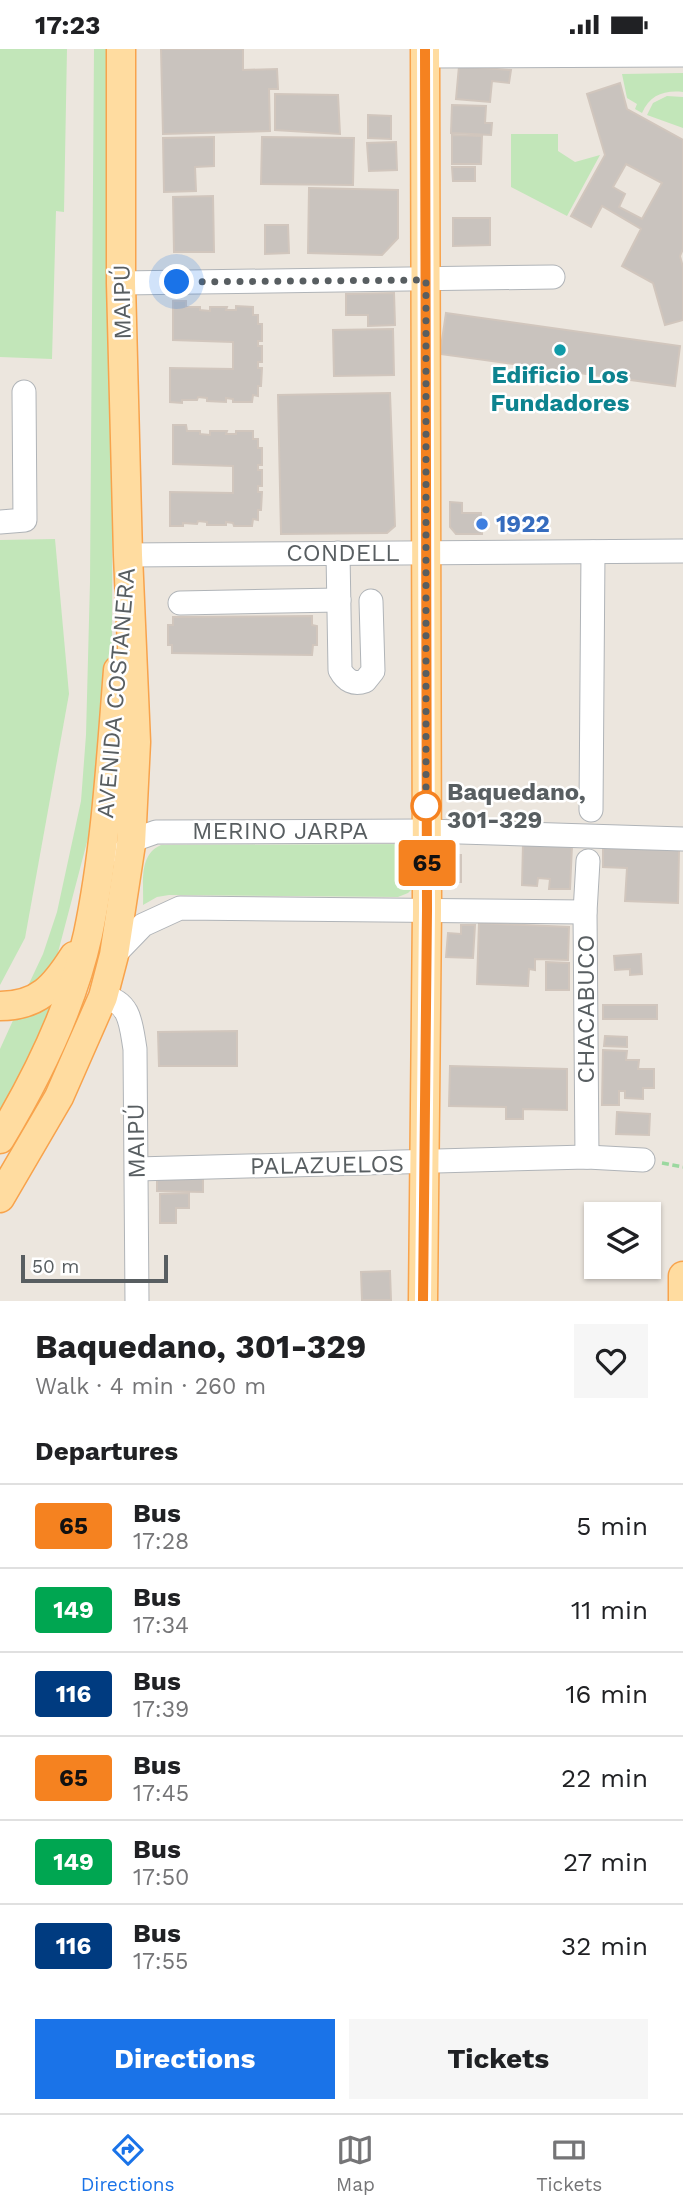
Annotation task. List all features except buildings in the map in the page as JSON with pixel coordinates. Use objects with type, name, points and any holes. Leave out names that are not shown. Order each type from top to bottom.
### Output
[{"type":"main road","name":"MAIPÚ","points":[[121,49],[121,283],[128,555]]},
{"type":"main road","points":[[423,1301],[427,910],[425,52]]},
{"type":"main road","name":"AVENIDA COSTANERA","points":[[0,1198],[59,1097],[103,997],[114,954],[131,844],[136,742],[128,555]]},
{"type":"main road","name":"AVENIDA COSTANERA","points":[[0,1139],[26,1095],[54,1036],[78,970],[87,936],[98,878],[128,555]]},
{"type":"main road","points":[[0,1006],[21,1004],[45,993],[63,974],[87,936]]},
{"type":"main road","points":[[683,1276],[683,1301]]},
{"type":"street","points":[[425,52],[683,55]]},
{"type":"street","points":[[121,283],[553,277]]},
{"type":"street","points":[[0,522],[25,520],[24,392]]},
{"type":"street","name":"CONDELL","points":[[128,555],[683,551]]},
{"type":"street","points":[[591,810],[593,552]]},
{"type":"street","points":[[338,553],[340,670],[353,683],[365,681],[373,671],[371,601]]},
{"type":"street","points":[[180,603],[339,600]]},
{"type":"street","name":"MERINO JARPA","points":[[131,844],[156,832],[426,831],[683,839]]},
{"type":"street","points":[[98,878],[131,844]]},
{"type":"street","name":"CHACABUCO","points":[[587,1157],[585,912],[588,861]]},
{"type":"street","points":[[114,954],[143,925],[180,908],[585,912]]},
{"type":"street","name":"MAIPÚ","points":[[103,997],[121,1004],[126,1009],[135,1049],[137,1301]]},
{"type":"street","name":"PALAZUELOS","points":[[137,1169],[587,1157],[643,1160]]},
{"type":"green space","points":[[0,49],[67,49],[64,212],[56,211],[52,359],[0,357]]},
{"type":"green space","points":[[94,49],[114,49],[112,650],[106,735],[97,804],[56,960],[48,972],[27,988],[43,954],[57,912],[81,801],[86,735],[90,582]]},
{"type":"green space","points":[[683,73],[683,92],[658,95],[642,113],[635,109],[637,104],[627,98],[622,74]]},
{"type":"green space","points":[[667,96],[683,97],[683,128],[647,115],[653,103]]},
{"type":"green space","points":[[511,134],[558,134],[558,151],[575,162],[600,155],[567,216],[511,187]]},
{"type":"green space","points":[[55,539],[69,694],[25,938],[0,985],[0,540]]},
{"type":"green space","points":[[410,844],[415,852],[415,886],[398,897],[169,895],[157,897],[143,905],[145,863],[149,855],[161,845]]},
{"type":"green space","points":[[55,997],[39,1038],[0,1113],[0,1049],[15,1016]]},
{"type":"bus line","name":"65","points":[[423,1301],[427,910],[425,49]]},
{"type":"place","name":"Edificio Los Fundadores","points":[[560,350]]},
{"type":"place","name":"1922","points":[[482,524]]},
{"type":"place","name":"Baquedano, 301-329","points":[[426,806]]},
{"type":"route","points":[[177,282],[426,280],[426,806]]}]
